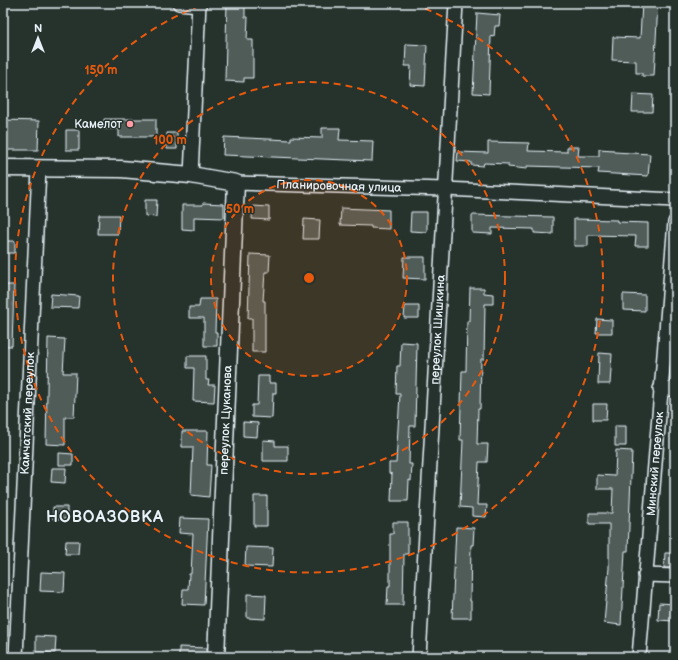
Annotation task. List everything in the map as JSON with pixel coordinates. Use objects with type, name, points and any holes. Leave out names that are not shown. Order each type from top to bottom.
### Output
[{"type":"main road","name":"Планировочная улица","points":[[3,168],[121,169],[192,175],[236,183]]},
{"type":"main road","name":"переулок Цуканова","points":[[216,657],[236,183]]},
{"type":"street","points":[[179,3],[199,4],[192,175]]},
{"type":"street","name":"переулок Шишкина","points":[[419,657],[456,3]]},
{"type":"street","name":"Камчатский переулок","points":[[16,657],[38,169]]},
{"type":"street","name":"Планировочная улица","points":[[236,183],[445,189],[675,200]]},
{"type":"street","name":"Минский переулок","points":[[639,657],[660,388],[675,222]]},
{"type":"street","points":[[660,388],[675,389]]},
{"type":"street","points":[[645,575],[675,576]]},
{"type":"building","points":[[227,3],[245,3],[245,17],[248,17],[247,40],[253,40],[253,78],[244,78],[244,82],[225,81]]},
{"type":"building","points":[[642,3],[658,3],[654,76],[642,76],[642,73],[636,73],[636,61],[612,60],[613,37],[640,38]]},
{"type":"building","points":[[477,13],[500,15],[499,26],[495,26],[494,37],[491,36],[489,94],[473,93]]},
{"type":"building","points":[[406,44],[427,45],[425,86],[410,85],[411,66],[405,66]]},
{"type":"building","points":[[633,94],[653,95],[652,112],[632,112]]},
{"type":"building","name":"Камелот","points":[[104,119],[156,119],[156,137],[119,137],[119,129],[104,129]]},
{"type":"building","points":[[3,120],[39,121],[38,150],[3,150]]},
{"type":"building","points":[[322,128],[340,128],[339,140],[373,141],[372,161],[223,155],[224,137],[291,140],[291,137],[322,138]]},
{"type":"building","points":[[66,130],[79,130],[79,150],[66,150]]},
{"type":"building","points":[[167,133],[177,133],[177,149],[167,149]]},
{"type":"building","points":[[488,142],[529,143],[528,151],[567,152],[567,147],[579,147],[578,156],[599,156],[599,149],[614,150],[614,152],[650,154],[648,176],[598,173],[599,168],[527,166],[527,169],[508,167],[508,164],[484,163],[483,166],[471,165],[471,162],[457,161],[458,152],[488,153]]},
{"type":"building","points":[[145,200],[157,200],[156,217],[145,216]]},
{"type":"building","points":[[203,203],[224,204],[224,218],[194,217],[194,230],[182,229],[182,205],[203,205]]},
{"type":"building","points":[[253,206],[269,207],[269,220],[252,219]]},
{"type":"building","points":[[341,208],[389,210],[389,229],[371,228],[371,226],[340,225]]},
{"type":"building","points":[[411,212],[427,212],[427,232],[410,231]]},
{"type":"building","points":[[99,215],[119,215],[118,234],[98,234]]},
{"type":"building","points":[[472,215],[553,217],[553,234],[534,233],[534,229],[492,228],[492,234],[472,233]]},
{"type":"building","points":[[304,219],[320,220],[319,239],[303,239]]},
{"type":"building","points":[[574,219],[617,220],[617,222],[648,223],[648,246],[635,246],[636,236],[588,235],[588,246],[574,246]]},
{"type":"building","points":[[3,241],[15,241],[15,253],[3,253]]},
{"type":"building","points":[[250,254],[270,255],[269,272],[265,272],[263,301],[265,301],[265,352],[252,352],[252,318],[248,318]]},
{"type":"building","points":[[404,257],[425,257],[425,279],[403,278]]},
{"type":"building","points":[[3,285],[14,285],[12,346],[3,346]]},
{"type":"building","points":[[470,288],[484,288],[484,293],[493,294],[493,304],[485,304],[484,359],[481,359],[480,409],[478,409],[477,444],[488,444],[487,462],[479,462],[477,505],[487,505],[486,517],[472,516],[472,508],[460,507],[463,440],[460,440],[462,371],[466,371],[467,321],[469,321]]},
{"type":"building","points":[[51,294],[79,296],[78,308],[50,307]]},
{"type":"building","points":[[623,294],[645,295],[645,311],[623,310]]},
{"type":"building","points":[[200,299],[216,299],[215,332],[217,332],[217,346],[204,346],[204,318],[189,318],[189,307],[199,307]]},
{"type":"building","points":[[405,306],[419,306],[419,318],[404,318]]},
{"type":"building","points":[[597,319],[612,320],[612,333],[596,333]]},
{"type":"building","points":[[48,338],[65,339],[63,373],[76,373],[74,417],[65,417],[65,445],[46,444]]},
{"type":"building","points":[[401,342],[417,343],[415,426],[410,426],[409,464],[412,464],[411,481],[409,480],[408,501],[391,501],[392,474],[389,473],[389,463],[396,463],[400,394],[396,394],[397,366],[400,366]]},
{"type":"building","points":[[599,353],[612,354],[610,384],[598,384]]},
{"type":"building","points":[[187,356],[206,356],[206,380],[209,380],[208,385],[215,385],[214,402],[193,401],[194,368],[187,368]]},
{"type":"building","points":[[258,376],[269,376],[269,383],[276,383],[276,393],[273,393],[272,418],[252,417],[252,405],[257,405]]},
{"type":"building","points":[[593,404],[607,404],[606,420],[593,420]]},
{"type":"building","points":[[243,422],[258,423],[257,437],[243,436]]},
{"type":"building","points":[[615,426],[626,426],[626,446],[615,446]]},
{"type":"building","points":[[182,431],[208,431],[207,465],[211,465],[209,497],[191,495],[193,447],[182,447]]},
{"type":"building","points":[[263,440],[275,441],[275,446],[288,446],[288,461],[263,461]]},
{"type":"building","points":[[616,450],[632,451],[628,551],[625,551],[621,625],[604,623],[609,568],[609,524],[589,524],[589,513],[612,513],[613,489],[597,489],[597,475],[615,476]]},
{"type":"building","points":[[59,453],[73,454],[73,465],[59,465]]},
{"type":"building","points":[[52,468],[66,468],[65,483],[51,482]]},
{"type":"building","points":[[254,496],[267,496],[267,526],[254,526]]},
{"type":"building","points":[[53,507],[67,507],[67,519],[53,519]]},
{"type":"building","points":[[180,518],[208,519],[204,605],[182,604],[183,589],[188,589],[189,574],[191,574],[193,534],[179,533]]},
{"type":"building","points":[[393,522],[408,522],[408,554],[404,554],[403,605],[387,605],[388,586],[390,586],[390,534],[393,534]]},
{"type":"building","points":[[456,527],[474,528],[473,545],[471,545],[471,618],[452,618]]},
{"type":"building","points":[[66,541],[79,541],[78,554],[65,554]]},
{"type":"building","points":[[246,547],[273,548],[272,567],[245,566]]},
{"type":"building","points":[[665,553],[675,553],[675,568],[664,568]]},
{"type":"building","points":[[41,572],[65,573],[64,592],[40,591]]},
{"type":"building","points":[[247,594],[266,595],[265,619],[247,618]]},
{"type":"building","points":[[659,603],[675,604],[675,621],[658,620]]},
{"type":"building","points":[[36,636],[56,637],[55,653],[36,652]]},
{"type":"building","points":[[179,647],[207,648],[207,657],[179,657]]},
{"type":"place","name":"Камелот","points":[[130,124]]},
{"type":"district","name":"НОВОАЗОВКА","points":[[105,517]]}]
